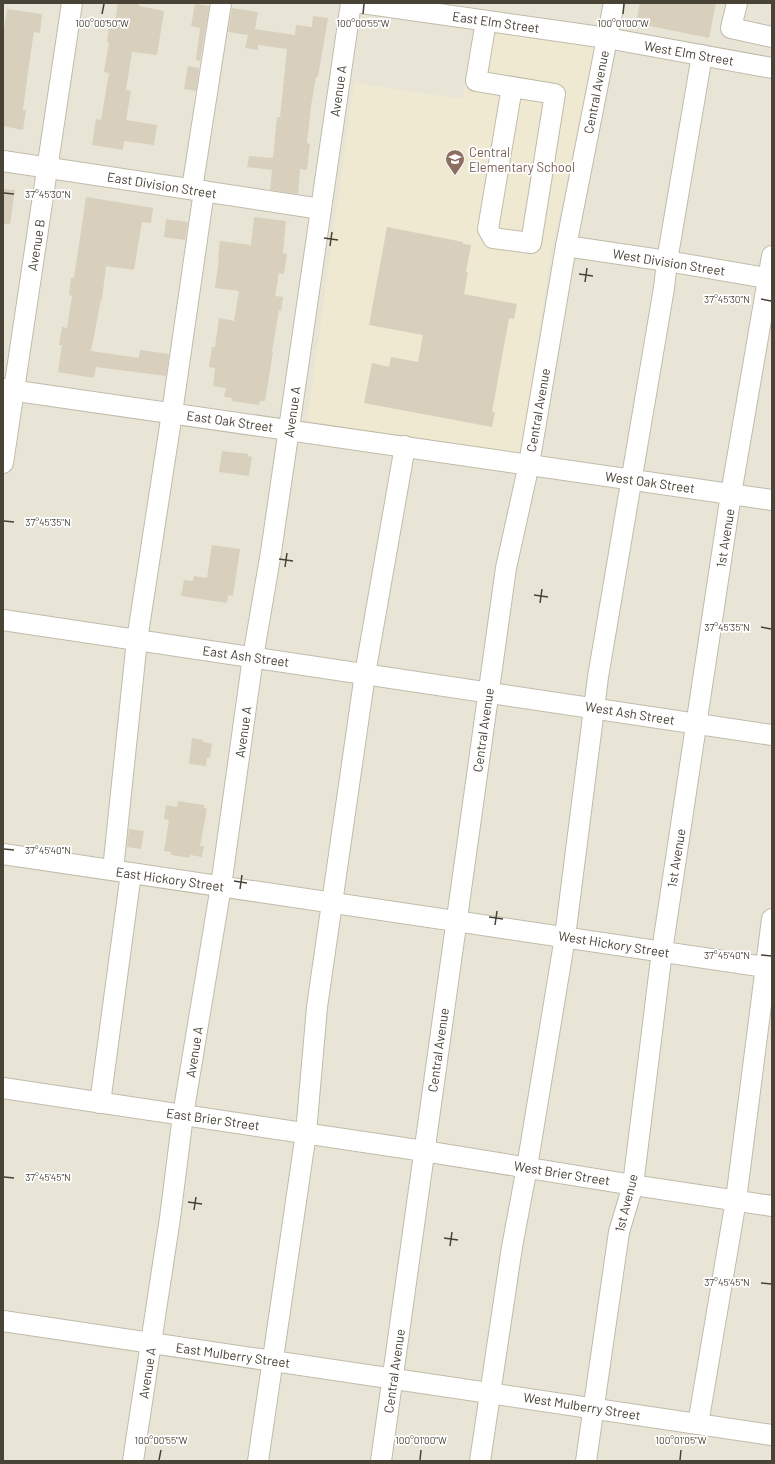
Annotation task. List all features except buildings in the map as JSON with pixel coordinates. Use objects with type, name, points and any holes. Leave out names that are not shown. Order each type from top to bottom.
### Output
[{"type":"street","name":"Avenue B","points":[[3,463],[8,390],[48,168],[72,3]]},
{"type":"street","points":[[100,1103],[122,872],[137,640],[172,413],[221,3]]},
{"type":"street","name":"Avenue A","points":[[133,1461],[184,1115],[221,886],[253,657],[272,552],[351,3]]},
{"type":"street","name":"East Elm Street","points":[[362,3],[607,38]]},
{"type":"street","name":"Central Avenue","points":[[381,1461],[506,568],[529,464],[566,246],[614,3]]},
{"type":"street","points":[[737,3],[732,28],[772,38]]},
{"type":"street","points":[[486,21],[476,81],[555,94],[531,243],[493,238],[488,229],[512,87]]},
{"type":"street","points":[[738,62],[745,31]]},
{"type":"street","name":"West Elm Street","points":[[607,38],[772,68]]},
{"type":"street","points":[[480,1461],[512,1247],[527,1167],[565,937],[598,677],[702,56]]},
{"type":"street","name":"East Division Street","points":[[3,161],[321,209]]},
{"type":"street","name":"West Division Street","points":[[566,246],[667,261],[770,279]]},
{"type":"street","name":"1st Avenue","points":[[586,1461],[619,1232],[633,1185],[662,951],[696,723],[731,494],[770,279],[772,256]]},
{"type":"street","name":"East Oak Street","points":[[8,390],[529,464]]},
{"type":"street","points":[[258,1461],[306,1133],[317,1007],[366,674],[404,446]]},
{"type":"street","name":"West Oak Street","points":[[529,464],[772,500]]},
{"type":"street","name":"East Ash Street","points":[[3,620],[488,692]]},
{"type":"street","name":"West Ash Street","points":[[488,692],[772,735]]},
{"type":"street","name":"East Hickory Street","points":[[3,854],[456,920]]},
{"type":"street","points":[[698,1424],[736,1200],[769,967],[772,919]]},
{"type":"street","name":"West Hickory Street","points":[[456,920],[769,967]]},
{"type":"street","name":"East Brier Street","points":[[3,1088],[424,1151]]},
{"type":"street","name":"West Brier Street","points":[[424,1151],[772,1206]]},
{"type":"street","name":"East Mulberry Street","points":[[3,1321],[393,1378]]},
{"type":"street","name":"West Mulberry Street","points":[[393,1378],[772,1435]]},
{"type":"shaded area","points":[[3,3],[772,3],[772,1461],[3,1461]]},
{"type":"shaded area","name":"Central Elementary School","points":[[474,26],[597,43],[551,253],[520,456],[307,423],[354,83],[463,99]]},
{"type":"place","name":"Central Elementary School","points":[[455,176]]}]
